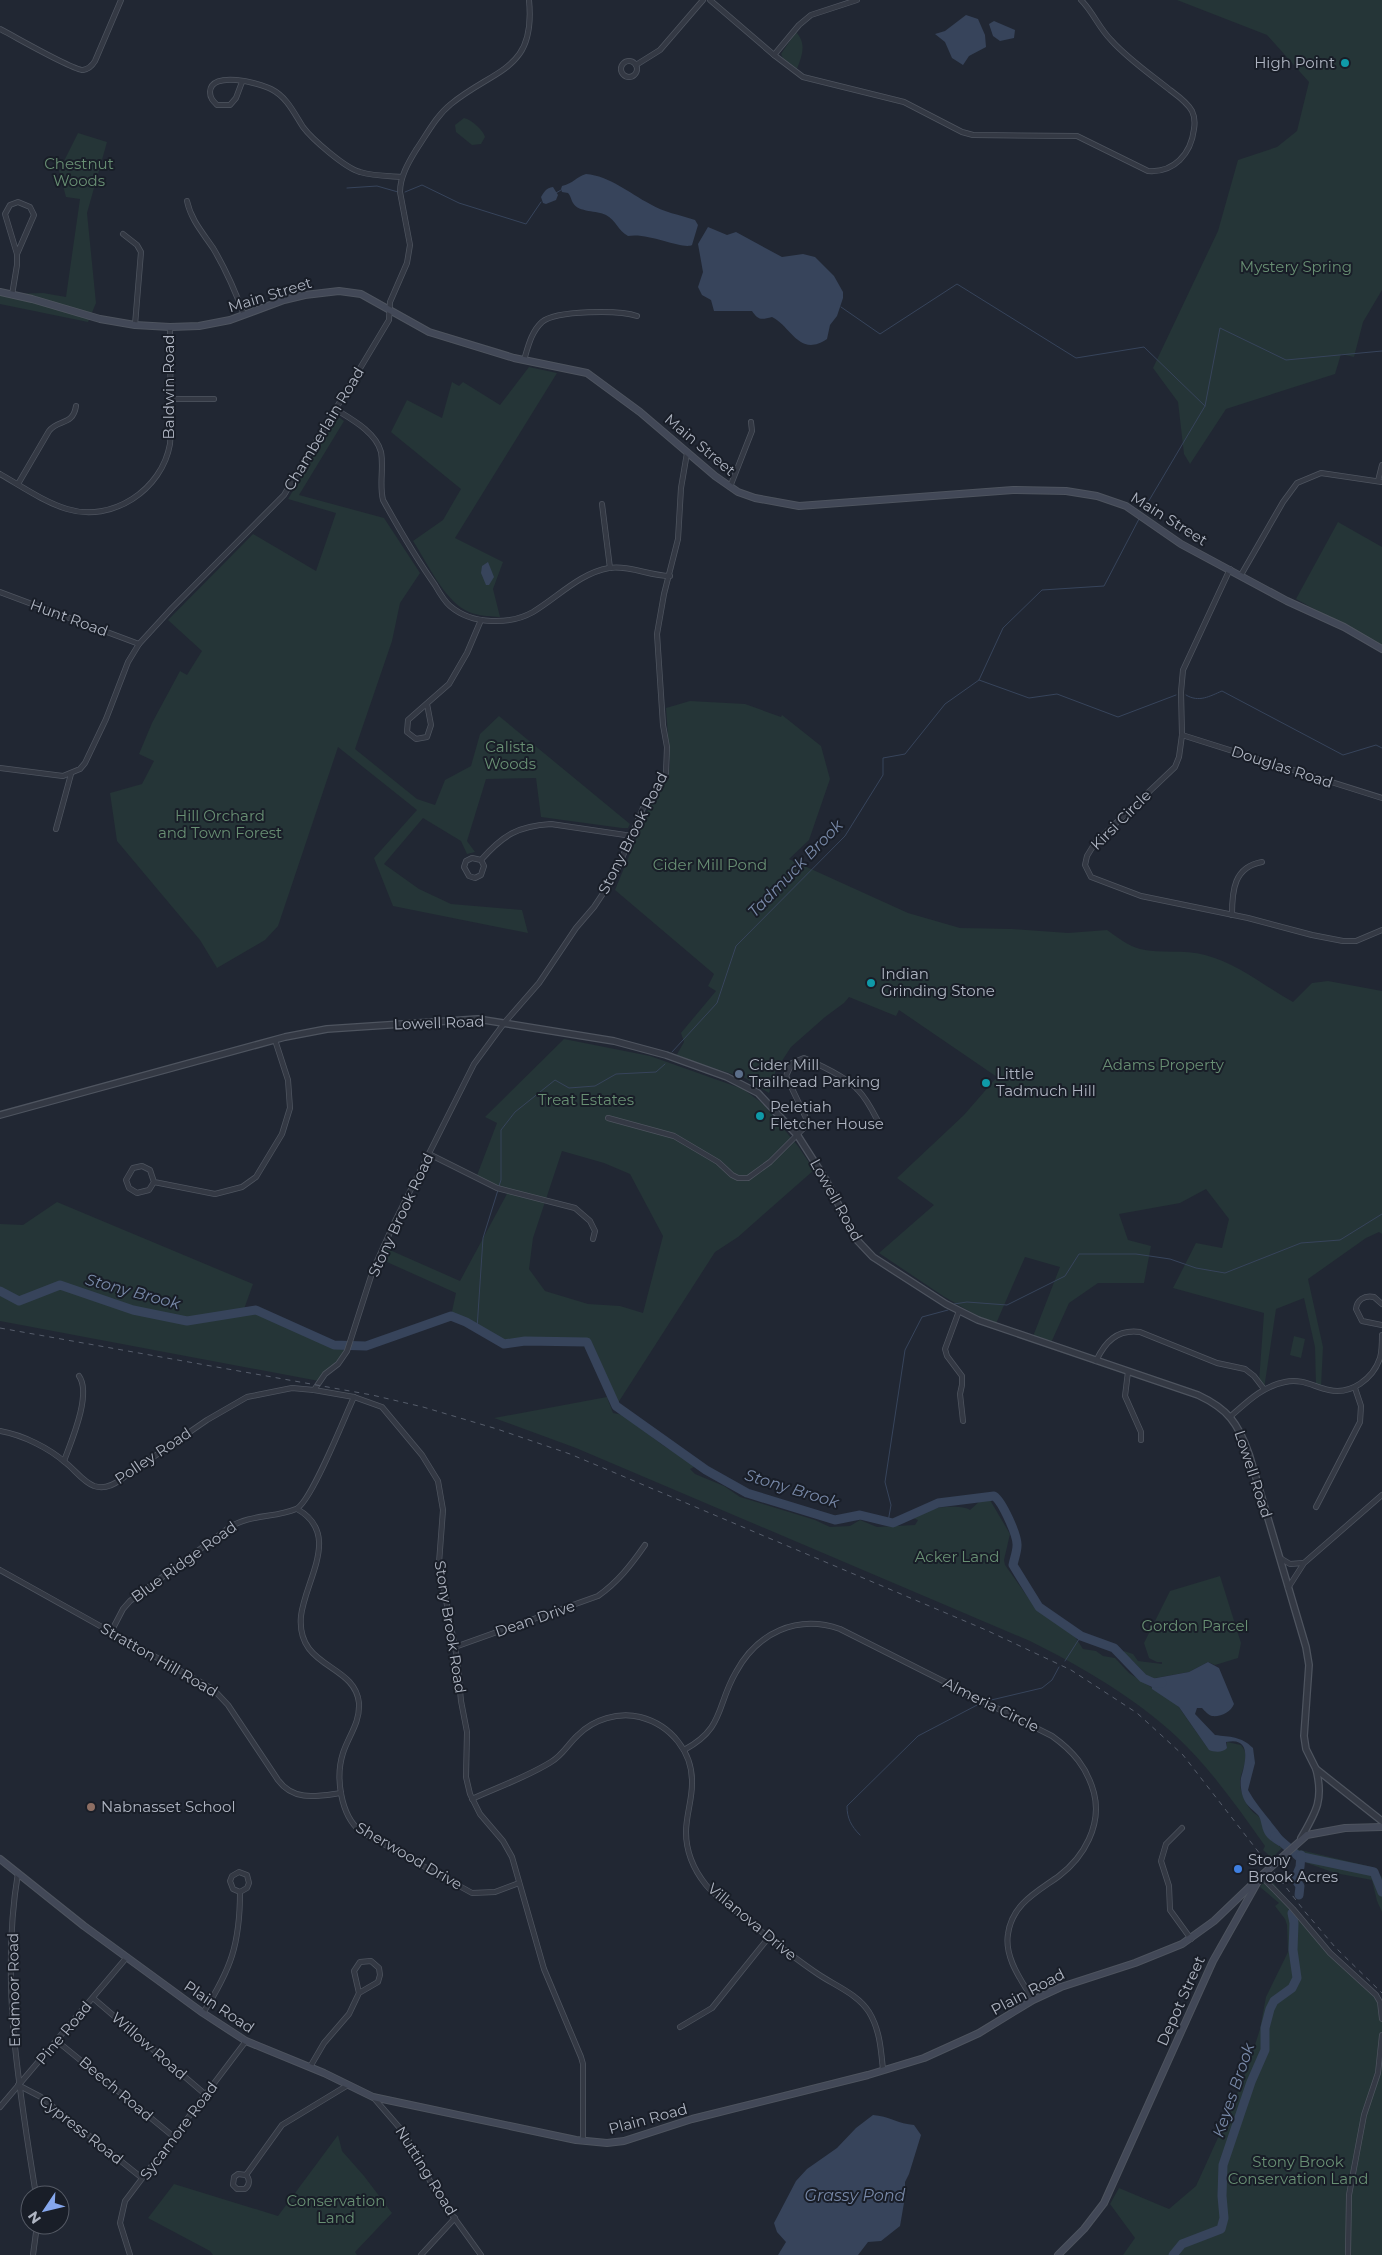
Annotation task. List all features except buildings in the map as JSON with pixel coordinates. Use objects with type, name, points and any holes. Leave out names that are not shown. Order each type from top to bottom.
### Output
[{"type":"main road","name":"Main Street","points":[[0,292],[100,319],[135,325],[170,327],[215,324],[305,295],[339,291],[361,294],[429,332],[524,360],[578,370],[595,377],[730,487],[755,498],[799,506],[1013,490],[1081,493],[1126,506],[1181,544],[1288,601],[1344,627],[1382,649]]},
{"type":"main road","name":"Depot Street","points":[[1058,2255],[1084,2229],[1104,2203],[1212,1961],[1261,1876],[1301,1838],[1314,1832],[1340,1828],[1382,1828]]},
{"type":"main road","name":"Plain Road","points":[[0,1859],[127,1957],[203,2013],[246,2041],[310,2067],[372,2097],[583,2141],[607,2143],[883,2070],[951,2047],[1033,2000],[1080,1979],[1162,1953],[1191,1938],[1214,1921],[1261,1876]]},
{"type":"street","points":[[0,29],[73,67],[84,70],[95,61],[120,0]]},
{"type":"street","name":"Chamberlain Road","points":[[72,774],[80,769],[90,754],[128,662],[139,644],[284,495],[389,320],[390,302],[407,263],[410,245],[400,192],[402,177],[414,154],[445,110],[464,94],[508,68],[518,57],[526,44],[530,0]]},
{"type":"street","points":[[636,65],[660,50],[703,0]]},
{"type":"street","points":[[710,0],[774,55],[803,77],[904,102],[962,132],[982,136],[1049,134],[1077,136],[1148,171],[1157,172],[1168,168],[1187,152],[1193,135],[1195,120],[1193,113],[1180,98],[1110,40],[1081,0]]},
{"type":"street","points":[[774,55],[799,25],[811,15],[857,0]]},
{"type":"street","points":[[242,82],[236,98],[230,105],[217,105],[211,98],[210,88],[216,81],[225,79],[242,82],[265,87],[280,95],[308,133],[354,170],[367,174],[402,177]]},
{"type":"street","points":[[187,201],[200,232],[213,248],[244,315]]},
{"type":"street","points":[[12,295],[18,265],[17,254],[5,214],[10,206],[18,202],[30,207],[34,216],[17,254]]},
{"type":"street","points":[[123,234],[137,245],[141,252],[135,325]]},
{"type":"street","points":[[524,360],[529,343],[537,328],[551,318],[563,315],[584,314],[630,313],[637,316]]},
{"type":"street","name":"Baldwin Road","points":[[0,474],[53,503],[80,512],[104,511],[130,501],[150,486],[167,457],[171,430],[170,327]]},
{"type":"street","points":[[171,399],[214,399]]},
{"type":"street","points":[[18,484],[49,431],[52,427],[71,418],[75,413],[76,406]]},
{"type":"street","points":[[335,409],[365,429],[376,441],[381,452],[380,490],[382,500],[418,562],[450,606],[481,620],[500,622],[514,620],[532,613],[591,574],[610,568],[670,576]]},
{"type":"street","points":[[730,487],[752,431],[751,422]]},
{"type":"street","name":"Stony Brook Road","points":[[583,2141],[583,2064],[544,1969],[509,1851],[480,1814],[472,1799],[466,1777],[467,1732],[455,1647],[439,1563],[443,1510],[438,1481],[422,1455],[382,1407],[354,1397],[314,1390],[324,1374],[338,1364],[347,1351],[373,1270],[474,1064],[505,1022],[539,983],[576,928],[594,907],[614,876],[643,808],[662,781],[667,764],[667,747],[663,725],[657,634],[678,539],[681,488],[687,453]]},
{"type":"street","points":[[1241,575],[1283,502],[1297,483],[1321,473],[1380,482],[1382,465]]},
{"type":"street","points":[[602,504],[610,568]]},
{"type":"street","name":"Kirsi Circle","points":[[1230,569],[1183,670],[1181,692],[1182,735],[1179,757],[1175,767],[1095,844],[1087,856],[1086,868],[1088,874],[1095,880],[1122,890],[1343,941],[1356,941],[1382,930]]},
{"type":"street","name":"Hunt Road","points":[[0,592],[139,644]]},
{"type":"street","points":[[428,704],[431,730],[427,737],[416,740],[407,732],[407,724],[411,717],[445,689],[453,678],[481,620]]},
{"type":"street","name":"Douglas Road","points":[[1182,735],[1382,798]]},
{"type":"street","points":[[0,768],[56,776],[72,774],[56,829]]},
{"type":"street","points":[[481,860],[511,832],[538,825],[551,824],[632,836]]},
{"type":"street","points":[[475,858],[481,860],[484,866],[481,875],[475,878],[466,874],[464,868],[466,861],[475,858]]},
{"type":"street","points":[[1232,915],[1234,894],[1240,874],[1247,866],[1262,862]]},
{"type":"street","name":"Lowell Road","points":[[0,1115],[275,1040],[320,1030],[459,1019],[505,1022],[576,1034],[653,1051],[744,1084],[758,1093],[798,1136],[826,1180],[856,1239],[882,1264],[959,1311],[986,1323],[1198,1395],[1216,1404],[1230,1416],[1238,1428],[1249,1454],[1306,1647],[1309,1665],[1304,1736],[1306,1749],[1316,1769],[1382,1820]]},
{"type":"street","points":[[154,1182],[215,1194],[242,1187],[256,1177],[282,1134],[290,1108],[288,1080],[275,1040]]},
{"type":"street","points":[[608,1118],[674,1136],[718,1162],[732,1175],[744,1179],[750,1177],[770,1162],[804,1128],[806,1120],[786,1076],[790,1065],[801,1058],[817,1063],[857,1088],[871,1107],[881,1127]]},
{"type":"street","points":[[429,1154],[497,1188],[567,1205],[578,1210],[592,1224],[595,1231],[593,1239]]},
{"type":"street","points":[[142,1166],[152,1174],[154,1182],[146,1193],[137,1193],[127,1184],[127,1175],[133,1168],[142,1166]]},
{"type":"street","points":[[1382,1304],[1374,1297],[1366,1296],[1359,1301],[1356,1309],[1362,1321],[1382,1325]]},
{"type":"street","points":[[959,1311],[945,1349],[947,1356],[961,1373],[962,1385],[960,1394],[963,1421]]},
{"type":"street","points":[[1096,1361],[1104,1345],[1111,1338],[1128,1332],[1140,1332],[1217,1363],[1245,1369],[1254,1376],[1264,1390]]},
{"type":"street","points":[[1230,1416],[1264,1390],[1281,1382],[1311,1383],[1342,1392],[1355,1388],[1366,1379],[1378,1363],[1382,1336]]},
{"type":"street","points":[[1128,1372],[1125,1396],[1141,1432],[1141,1440]]},
{"type":"street","points":[[64,1462],[81,1411],[83,1394],[82,1380],[79,1376]]},
{"type":"street","name":"Polley Road","points":[[0,1431],[30,1441],[64,1462],[91,1484],[108,1486],[207,1420],[247,1397],[292,1388],[314,1390]]},
{"type":"street","points":[[1316,1507],[1360,1422],[1361,1406],[1355,1388]]},
{"type":"street","points":[[298,1509],[302,1506],[317,1479],[354,1397]]},
{"type":"street","points":[[1288,1588],[1304,1563],[1381,1497]]},
{"type":"street","name":"Blue Ridge Road","points":[[110,1632],[123,1608],[130,1601],[230,1527],[249,1518],[298,1509]]},
{"type":"street","name":"Sherwood Drive","points":[[298,1509],[308,1516],[318,1531],[320,1548],[301,1614],[304,1641],[316,1658],[334,1669],[349,1682],[359,1704],[358,1722],[342,1756],[341,1793],[349,1820],[360,1831],[463,1889],[478,1894],[486,1894],[519,1883]]},
{"type":"street","name":"Dean Drive","points":[[455,1647],[598,1596],[613,1586],[645,1545]]},
{"type":"street","points":[[1279,1557],[1290,1564],[1304,1563]]},
{"type":"street","name":"Stratton Hill Road","points":[[0,1570],[217,1692],[228,1705],[281,1784],[289,1792],[299,1796],[311,1797],[341,1793]]},
{"type":"street","name":"Almeria Circle","points":[[684,1750],[703,1738],[713,1726],[723,1707],[735,1673],[753,1649],[779,1629],[810,1623],[821,1623],[840,1629],[1052,1736],[1074,1753],[1082,1763],[1094,1795],[1095,1816],[1088,1841],[1075,1860],[1060,1875],[1021,1904],[1009,1927],[1008,1944],[1011,1962],[1033,2000]]},
{"type":"street","name":"Villanova Drive","points":[[472,1799],[549,1763],[563,1753],[583,1730],[608,1718],[635,1716],[654,1722],[671,1734],[684,1750],[692,1776],[686,1832],[692,1861],[706,1885],[815,1973],[851,1994],[864,2005],[873,2018],[878,2033],[883,2070]]},
{"type":"street","points":[[1301,1838],[1319,1804],[1320,1793],[1316,1769]]},
{"type":"street","points":[[1182,1828],[1165,1847],[1161,1861],[1169,1882],[1170,1910],[1191,1938]]},
{"type":"street","points":[[241,1872],[248,1877],[249,1883],[247,1888],[240,1892],[233,1888],[230,1881],[234,1874],[241,1872]]},
{"type":"street","name":"Endmoor Road","points":[[18,1873],[14,1900],[12,1998],[18,2086],[34,2185]]},
{"type":"street","points":[[1261,1876],[1293,1909],[1330,1953],[1376,1995],[1380,2002],[1382,2019]]},
{"type":"street","points":[[203,2013],[219,1987],[233,1958],[239,1927],[240,1892]]},
{"type":"street","points":[[680,2027],[712,2008],[769,1937]]},
{"type":"street","name":"Pine Road","points":[[0,2107],[127,1957]]},
{"type":"street","points":[[310,2067],[324,2043],[349,2014],[359,1993],[375,1984],[380,1978],[379,1968],[371,1961],[360,1962],[354,1971],[359,1993]]},
{"type":"street","name":"Willow Road","points":[[93,1998],[206,2095]]},
{"type":"street","points":[[1348,2255],[1349,2196],[1364,2116],[1378,2073],[1382,2035]]},
{"type":"street","name":"Beech Road","points":[[57,2040],[174,2137]]},
{"type":"street","name":"Sycamore Road","points":[[130,2255],[120,2223],[125,2201],[246,2041]]},
{"type":"street","points":[[246,2175],[282,2125],[348,2085]]},
{"type":"street","name":"Cypress Road","points":[[18,2086],[42,2096],[142,2178]]},
{"type":"street","points":[[0,2095],[6,2100]]},
{"type":"street","name":"Nutting Road","points":[[372,2097],[405,2134],[437,2194],[481,2255]]},
{"type":"street","name":"Nutting Road","points":[[386,2112],[389,2101]]},
{"type":"street","points":[[421,2255],[455,2218]]},
{"type":"street","points":[[34,2255],[36,2235]]},
{"type":"green space","name":"Mystery Spring","points":[[1177,0],[1382,0],[1382,290],[1363,322],[1354,357],[1341,354],[1335,374],[1226,409],[1190,464],[1184,454],[1178,402],[1153,368],[1218,231],[1238,160],[1277,147],[1297,131],[1309,82],[1267,35]]},
{"type":"green space","points":[[796,32],[802,41],[802,55],[797,69],[783,58],[781,54]]},
{"type":"green space","points":[[464,118],[474,123],[482,131],[485,137],[481,144],[472,145],[456,132],[455,125]]},
{"type":"green space","name":"Chestnut Woods","points":[[78,133],[107,142],[87,213],[96,303],[88,322],[0,304],[0,292],[10,294],[43,293],[66,297],[80,199],[66,197],[59,171]]},
{"type":"green space","points":[[529,367],[557,373],[455,538],[503,562],[493,589],[500,617],[477,615],[465,610],[450,597],[436,579],[413,541],[443,520],[461,489],[391,432],[407,400],[442,418],[452,382],[459,386],[463,382],[500,405]]},
{"type":"green space","name":"Hill Orchard and Town Forest","points":[[340,418],[344,421],[299,495],[384,518],[420,573],[400,603],[392,641],[355,749],[417,799],[435,805],[445,780],[471,766],[480,734],[499,716],[630,824],[628,828],[622,828],[541,817],[536,778],[486,779],[467,841],[475,852],[467,854],[461,841],[423,818],[384,864],[419,889],[451,904],[522,910],[528,933],[393,906],[374,858],[417,810],[338,747],[278,926],[265,940],[217,968],[200,940],[117,841],[110,793],[142,784],[154,761],[139,754],[152,723],[180,671],[187,675],[202,651],[168,620],[253,534],[316,571],[336,513],[288,499],[336,419]]},
{"type":"green space","points":[[1338,522],[1382,547],[1382,646],[1296,599]]},
{"type":"green space","points":[[690,701],[745,704],[781,717],[782,715],[821,746],[830,779],[809,840],[789,859],[908,913],[960,928],[1068,933],[1107,930],[1136,948],[1197,953],[1228,963],[1293,1002],[1312,983],[1328,981],[1382,991],[1382,1234],[1379,1232],[1366,1238],[1308,1279],[1323,1347],[1321,1387],[1316,1385],[1315,1347],[1304,1298],[1276,1309],[1264,1389],[1259,1382],[1264,1313],[1173,1288],[1196,1243],[1222,1248],[1229,1219],[1206,1189],[1180,1203],[1119,1214],[1128,1240],[1151,1246],[1144,1283],[1098,1283],[1069,1303],[1050,1345],[1032,1339],[1060,1267],[1025,1257],[995,1326],[943,1296],[879,1253],[934,1205],[897,1178],[964,1115],[997,1077],[899,1010],[896,1016],[849,997],[791,1047],[776,1070],[769,1093],[745,1078],[676,1056],[684,1042],[681,1033],[716,991],[708,986],[714,974],[615,890],[652,800],[668,779],[670,765],[666,708]]},
{"type":"green space","name":"Treat Estates","points":[[564,1039],[650,1056],[743,1089],[762,1103],[798,1146],[814,1170],[738,1237],[715,1252],[616,1406],[587,1342],[525,1341],[504,1344],[451,1316],[456,1293],[378,1258],[383,1247],[460,1281],[508,1192],[476,1178],[497,1123],[485,1117]],"holes":[[[562,1151],[604,1163],[630,1174],[663,1236],[643,1313],[620,1306],[588,1304],[545,1291],[529,1269],[533,1238]]]},
{"type":"green space","points":[[57,1202],[253,1284],[243,1312],[256,1310],[347,1351],[319,1381],[0,1321],[0,1224],[23,1225]]},
{"type":"green space","points":[[1294,1336],[1305,1339],[1301,1358],[1290,1355]]},
{"type":"green space","name":"Acker Land","points":[[607,1397],[613,1413],[623,1415],[664,1446],[691,1461],[694,1467],[690,1469],[695,1474],[724,1486],[740,1497],[815,1520],[830,1527],[850,1526],[860,1520],[877,1527],[915,1525],[918,1520],[911,1517],[922,1511],[949,1507],[970,1510],[980,1501],[990,1500],[1010,1534],[1004,1560],[1005,1565],[1037,1610],[1070,1629],[1083,1649],[1096,1651],[1103,1656],[1115,1658],[1129,1673],[1176,1703],[1207,1747],[1213,1751],[1224,1750],[1227,1742],[1241,1745],[1246,1754],[1240,1782],[1243,1797],[1251,1810],[1260,1818],[1269,1838],[1282,1848],[1272,1858],[1263,1850],[1265,1846],[1213,1776],[1189,1749],[1160,1722],[1125,1696],[1069,1661],[1030,1641],[576,1448],[494,1418]]},
{"type":"green space","name":"Gordon Parcel","points":[[1220,1576],[1241,1643],[1238,1658],[1215,1665],[1208,1662],[1189,1672],[1150,1679],[1132,1660],[1124,1655],[1124,1651],[1133,1654],[1138,1661],[1162,1664],[1162,1662],[1149,1658],[1144,1643],[1170,1591]]},
{"type":"green space","points":[[1296,1849],[1372,1867],[1382,1877],[1382,1912],[1372,1880],[1335,1873],[1307,1863]]},
{"type":"green space","name":"Stony Brook Conservation Land","points":[[1267,1875],[1322,1942],[1382,2001],[1382,2255],[1123,2255],[1135,2238],[1110,2204],[1119,2188],[1169,2209],[1196,2186],[1249,2064],[1260,2029],[1266,1997],[1288,1952],[1287,1925],[1285,1919],[1275,1906],[1279,1903],[1260,1887]]},
{"type":"green space","name":"Conservation Land","points":[[338,2135],[342,2151],[392,2213],[355,2252],[357,2255],[213,2255],[210,2251],[148,2218],[174,2184],[278,2216]]},
{"type":"water","points":[[966,15],[978,19],[985,35],[986,47],[969,56],[963,65],[952,58],[945,42],[935,34],[945,31]]},
{"type":"water","points":[[994,21],[1015,30],[1014,38],[1000,41],[993,36],[989,24]]},
{"type":"water","points":[[586,174],[611,181],[660,209],[695,220],[698,225],[692,245],[681,245],[645,236],[628,236],[606,215],[584,210],[576,206],[570,195],[562,192],[561,189],[562,186]]},
{"type":"water","points":[[553,187],[558,195],[556,200],[546,204],[543,203],[541,197],[543,193]]},
{"type":"water","points":[[708,227],[727,235],[736,232],[782,257],[803,254],[815,257],[834,276],[843,292],[837,316],[830,325],[827,339],[817,344],[809,345],[802,343],[779,321],[772,317],[760,318],[752,311],[714,311],[711,300],[702,295],[698,287],[703,272],[698,244]]},
{"type":"water","points":[[488,562],[494,577],[489,585],[486,585],[481,573],[482,566]]},
{"type":"water","points":[[1208,1662],[1219,1668],[1234,1704],[1228,1712],[1219,1716],[1211,1715],[1202,1708],[1197,1708],[1195,1714],[1215,1735],[1240,1739],[1253,1748],[1255,1763],[1248,1790],[1285,1840],[1279,1846],[1266,1836],[1259,1816],[1248,1806],[1243,1798],[1241,1782],[1245,1759],[1244,1747],[1235,1741],[1226,1742],[1227,1748],[1223,1751],[1209,1750],[1179,1707],[1152,1689],[1151,1679],[1189,1672]]},
{"type":"water","name":"Grassy Pond","points":[[873,2115],[914,2125],[921,2135],[905,2182],[905,2197],[900,2226],[881,2241],[868,2242],[858,2255],[778,2255],[786,2242],[777,2232],[774,2223],[796,2181],[807,2169],[837,2148],[856,2128]]},
{"type":"waterway","points":[[405,192],[422,185],[459,203],[526,224],[541,202]]},
{"type":"waterway","points":[[347,188],[377,186],[398,192]]},
{"type":"waterway","points":[[556,193],[561,190]]},
{"type":"waterway","points":[[841,307],[880,334],[957,284],[1076,358],[1144,347],[1205,406]]},
{"type":"waterway","name":"Tadmuck Brook","points":[[1144,509],[1205,406],[1220,328],[1286,360],[1382,351]]},
{"type":"waterway","name":"Tadmuck Brook","points":[[672,1052],[717,1003],[736,946],[845,836],[883,775],[883,758],[905,754],[945,704],[979,680],[1003,628],[1042,590],[1104,586],[1139,519]]},
{"type":"waterway","points":[[979,680],[1029,698],[1057,694],[1118,717],[1176,695]]},
{"type":"waterway","points":[[1186,695],[1200,699],[1222,691],[1343,755],[1376,745],[1382,748]]},
{"type":"waterway","name":"Tadmuck Brook","points":[[499,1186],[501,1180],[501,1130],[515,1112],[555,1080],[569,1088],[595,1086],[616,1074],[656,1072],[665,1064]]},
{"type":"waterway","name":"Tadmuck Brook","points":[[477,1329],[483,1238],[498,1190]]},
{"type":"waterway","points":[[954,1304],[967,1302],[1007,1305],[1065,1276],[1079,1254],[1136,1254],[1170,1259],[1196,1268],[1225,1273],[1301,1243],[1340,1240],[1382,1214]]},
{"type":"waterway","name":"Stony Brook","points":[[0,1291],[19,1301],[60,1285],[133,1310],[187,1321],[256,1310],[334,1345],[366,1346],[451,1316],[466,1322],[504,1344],[525,1341],[587,1342],[616,1406],[706,1470],[747,1493],[835,1520],[860,1515],[893,1523],[938,1503],[994,1496],[1005,1511],[1017,1541],[1013,1565],[1039,1607],[1081,1636],[1114,1648],[1143,1678],[1154,1683],[1162,1683]]},
{"type":"waterway","points":[[888,1522],[891,1505],[885,1482],[905,1350],[922,1317],[948,1310]]},
{"type":"waterway","points":[[1065,1661],[1081,1636]]},
{"type":"waterway","points":[[987,1701],[1042,1688],[1052,1680],[1059,1667]]},
{"type":"waterway","points":[[860,1835],[850,1822],[847,1806],[918,1736],[981,1703]]},
{"type":"waterway","name":"Stony Brook","points":[[1275,1836],[1298,1856],[1374,1872],[1382,1892]]},
{"type":"waterway","name":"Keyes Brook","points":[[1299,1895],[1300,1886],[1295,1879],[1300,1867],[1301,1855]]},
{"type":"waterway","name":"Keyes Brook","points":[[1173,2255],[1182,2244],[1221,2229],[1224,2218],[1222,2196],[1223,2165],[1251,2082],[1265,2050],[1265,2028],[1270,2009],[1274,2001],[1292,1988],[1297,1978],[1293,1950],[1294,1923],[1292,1913]]},
{"type":"railway","points":[[0,1328],[372,1395],[423,1407],[497,1429],[570,1454],[986,1630],[1071,1670],[1137,1713],[1183,1755],[1306,1913],[1335,1947],[1382,1993]]},
{"type":"place","name":"High Point","points":[[1345,63]]},
{"type":"place","name":"Indian Grinding Stone","points":[[871,983]]},
{"type":"place","name":"Cider Mill Trailhead Parking","points":[[739,1074]]},
{"type":"place","name":"Little Tadmuch Hill","points":[[986,1083]]},
{"type":"place","name":"Peletiah Fletcher House","points":[[760,1116]]},
{"type":"place","name":"Nabnasset School","points":[[91,1807]]},
{"type":"place","name":"Stony Brook Acres","points":[[1238,1869]]},
{"type":"park label","name":"Calista Woods","points":[[510,756]]},
{"type":"park label","name":"Cider Mill Pond","points":[[710,865]]},
{"type":"park label","name":"Adams Property","points":[[1163,1065]]}]
